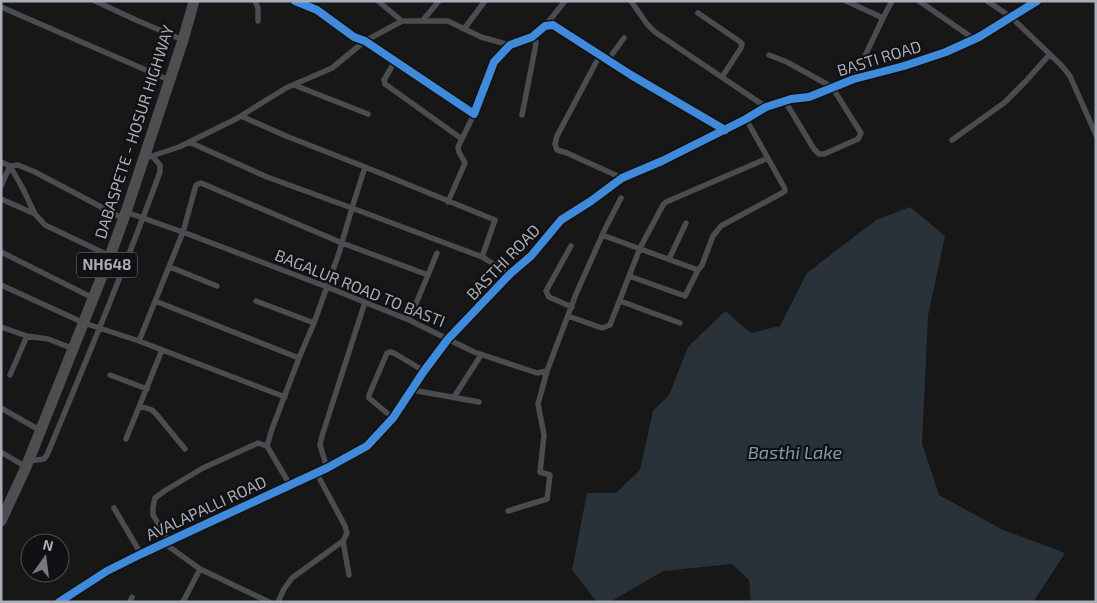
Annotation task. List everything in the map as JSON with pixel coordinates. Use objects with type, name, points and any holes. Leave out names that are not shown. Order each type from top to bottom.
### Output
[{"type":"highway","name":"DABASPETE - HOSUR HIGHWAY","points":[[4,511],[28,464],[148,157],[169,80],[194,1]]},
{"type":"street","points":[[95,1],[183,40]]},
{"type":"street","points":[[255,1],[258,8],[258,21]]},
{"type":"street","points":[[295,1],[317,10],[354,37],[365,41],[474,114]]},
{"type":"street","points":[[378,1],[402,21]]},
{"type":"street","points":[[423,20],[438,1]]},
{"type":"street","points":[[464,29],[485,1]]},
{"type":"street","points":[[448,202],[465,163],[458,150],[494,62],[510,45],[532,37],[545,26],[565,1]]},
{"type":"street","points":[[631,1],[655,32],[766,107]]},
{"type":"street","points":[[846,1],[883,18]]},
{"type":"street","points":[[854,79],[892,1]]},
{"type":"street","points":[[919,1],[974,39]]},
{"type":"street","points":[[988,1],[1012,17],[1070,76],[1096,135]]},
{"type":"street","name":"BASTI ROAD","points":[[725,130],[766,107],[791,99],[809,97],[854,79],[904,66],[946,52],[974,39],[1037,1]]},
{"type":"street","points":[[1,7],[169,80]]},
{"type":"street","points":[[698,13],[742,44],[722,77]]},
{"type":"street","points":[[148,157],[179,147],[242,116],[286,88],[332,68],[365,41],[402,21],[448,20],[481,38],[510,45]]},
{"type":"street","points":[[545,26],[553,25],[725,130]]},
{"type":"street","points":[[522,115],[536,42],[532,37]]},
{"type":"street","points":[[608,60],[624,38]]},
{"type":"street","points":[[952,140],[1004,103],[1050,54]]},
{"type":"street","points":[[600,55],[557,136],[555,144],[557,150],[622,178]]},
{"type":"street","points":[[769,55],[787,62],[832,87],[861,133],[858,139],[824,154],[819,154],[814,150],[785,101]]},
{"type":"street","points":[[395,61],[384,80],[385,84],[462,138]]},
{"type":"street","points":[[294,85],[368,114]]},
{"type":"street","points":[[242,116],[286,136],[495,220],[482,256],[485,258]]},
{"type":"street","points":[[629,276],[685,296],[702,265],[713,236],[721,226],[785,191],[746,119]]},
{"type":"street","name":"BASTHI ROAD","points":[[367,446],[393,418],[424,370],[448,339],[510,274],[532,256],[561,220],[622,178],[725,130]]},
{"type":"street","points":[[189,142],[268,177],[485,258],[510,274]]},
{"type":"street","points":[[1,452],[28,464],[44,459],[47,455],[100,328],[160,172],[160,164],[148,157]]},
{"type":"street","points":[[568,316],[602,328],[610,325],[640,248],[663,204],[768,158]]},
{"type":"street","name":"BAGALUR ROAD TO BASTI","points":[[1,162],[10,166],[18,165],[35,172],[125,216],[143,218],[183,232],[365,302],[409,320],[481,355],[537,373],[547,371]]},
{"type":"street","points":[[1,186],[10,166]]},
{"type":"street","points":[[10,166],[35,214],[44,225],[110,256]]},
{"type":"street","points":[[267,446],[340,253],[365,167]]},
{"type":"street","points":[[139,341],[183,232],[196,185],[201,183],[342,243],[428,276]]},
{"type":"street","points":[[508,511],[547,499],[550,475],[540,472],[544,435],[538,404],[547,371],[568,316],[602,234],[621,198]]},
{"type":"street","points":[[1,199],[35,214]]},
{"type":"street","points":[[669,259],[686,223]]},
{"type":"street","points":[[602,234],[698,270]]},
{"type":"street","points":[[571,246],[546,291],[549,297],[572,307]]},
{"type":"street","points":[[1,252],[94,298]]},
{"type":"street","points":[[409,320],[437,253]]},
{"type":"street","points":[[170,267],[217,286]]},
{"type":"street","points":[[1,285],[84,323],[139,341],[285,397]]},
{"type":"street","points":[[155,301],[299,358]]},
{"type":"street","points":[[256,301],[314,322]]},
{"type":"street","points":[[620,301],[680,323]]},
{"type":"street","points":[[327,468],[320,445],[322,436],[365,302]]},
{"type":"street","points":[[1,327],[27,336],[48,338],[74,349]]},
{"type":"street","points":[[10,375],[27,336]]},
{"type":"street","points":[[126,439],[162,350]]},
{"type":"street","points":[[393,418],[369,398],[387,352],[394,353],[424,370]]},
{"type":"street","points":[[454,397],[481,355]]},
{"type":"street","points":[[110,375],[147,389]]},
{"type":"street","points":[[412,390],[479,402]]},
{"type":"street","points":[[140,406],[152,410],[185,449]]},
{"type":"street","points":[[1,408],[41,431]]},
{"type":"street","points":[[269,602],[200,568],[166,542],[153,515],[152,507],[155,498],[166,490],[203,468],[258,443],[267,446],[290,485]]},
{"type":"street","name":"AVALAPALLI ROAD","points":[[62,601],[108,571],[141,554],[327,468],[367,446]]},
{"type":"street","points":[[316,472],[345,526],[346,533],[343,541],[349,575]]},
{"type":"street","points":[[114,508],[141,554]]},
{"type":"street","points":[[278,602],[292,578],[343,541]]},
{"type":"street","points":[[183,602],[200,568]]},
{"type":"water","name":"Basthi Lake","points":[[910,207],[945,236],[928,316],[922,444],[939,495],[1003,530],[1065,553],[1033,602],[751,602],[749,580],[732,564],[663,571],[610,602],[597,602],[572,570],[587,493],[616,493],[640,470],[653,411],[669,395],[688,347],[725,311],[751,333],[780,326],[807,273],[876,220]]},
{"type":"cycle path","points":[[295,1],[317,10],[354,37],[365,41],[474,114],[494,62],[510,45],[532,37],[545,26],[553,25],[631,75],[725,130]]},
{"type":"cycle path","points":[[59,602],[107,571],[327,468],[367,446],[393,418],[448,339],[510,274],[531,256],[561,220],[622,178],[662,161],[766,107],[791,99],[809,97],[854,79],[904,66],[946,52],[979,37],[1037,1]]}]
